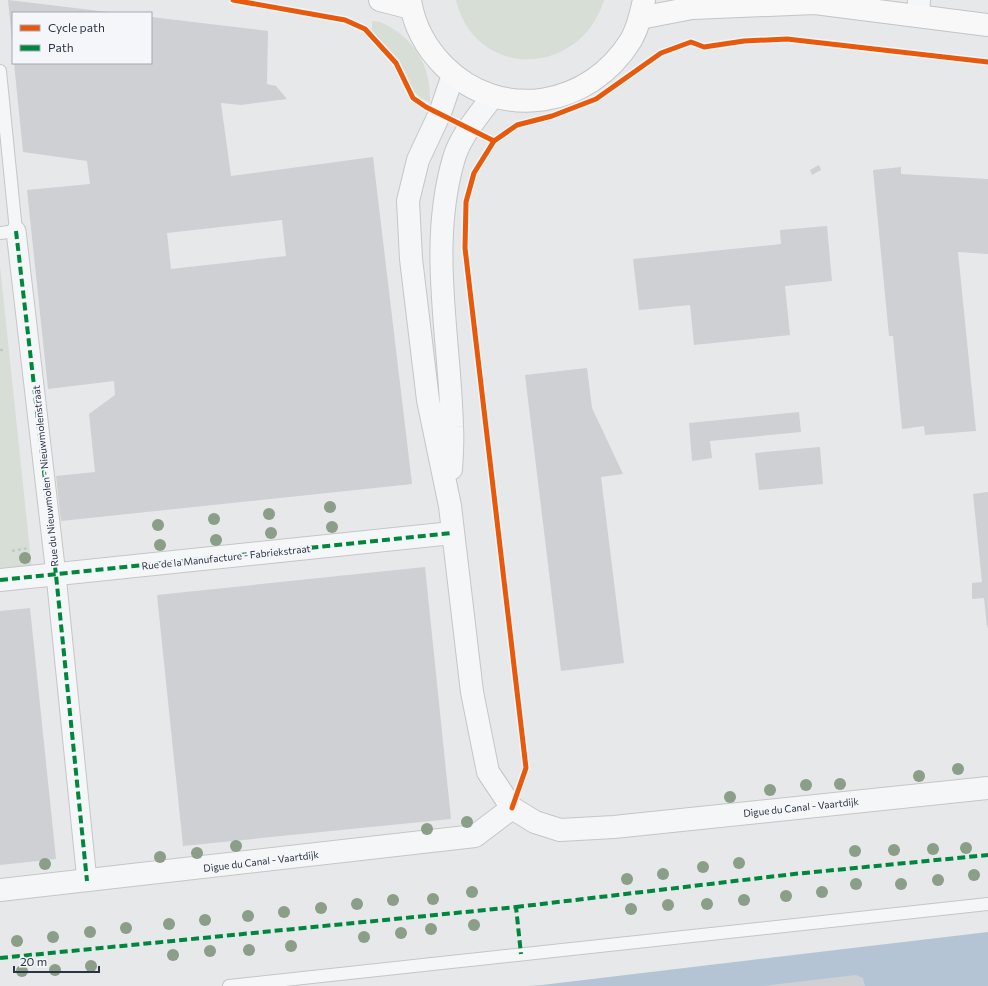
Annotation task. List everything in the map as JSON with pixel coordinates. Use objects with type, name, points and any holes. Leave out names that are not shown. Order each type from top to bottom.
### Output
[{"type":"main road","points":[[380,0],[411,4],[420,34],[434,56],[453,75],[465,84],[492,96],[515,101],[539,101],[561,96],[582,88],[602,74],[618,58],[631,39],[642,9],[815,3],[918,8],[988,25]]},
{"type":"street","points":[[450,506],[428,400],[411,259],[408,201],[418,160],[440,113],[453,75]]},
{"type":"street","points":[[492,96],[469,128],[454,157],[445,200],[440,237],[452,427],[450,506],[472,692],[488,772],[512,808]]},
{"type":"street","points":[[410,228],[419,253],[431,265],[442,268]]},
{"type":"street","name":"Rue du Nieuwmolen - Nieuwmolenstraat","points":[[8,232],[56,575],[87,881]]},
{"type":"street","name":"Rue de la Manufacture - Fabriekstraat","points":[[0,580],[452,533]]},
{"type":"street","name":"Digue du Canal - Vaartdijk","points":[[0,890],[475,836],[512,808],[536,822],[560,830],[614,827],[988,788]]},
{"type":"lane","name":"Rue du Nieuwmolen - Nieuwmolenstraat","points":[[0,71],[8,232]]},
{"type":"lane","points":[[229,986],[988,904]]},
{"type":"path","points":[[7,551],[36,548]]},
{"type":"shaded area","points":[[456,0],[604,0],[592,26],[573,44],[552,55],[528,59],[505,56],[484,45],[467,26]]},
{"type":"shaded area","points":[[372,21],[387,25],[395,30],[411,44],[417,52],[426,71],[430,91],[430,102],[420,98],[411,88],[400,63],[372,32]]},
{"type":"shaded area","points":[[0,266],[32,570],[0,573]]},
{"type":"water","points":[[988,932],[988,986],[528,986],[542,985]]},
{"type":"building","points":[[8,0],[108,12],[12,12],[12,41]]},
{"type":"building","points":[[152,17],[268,31],[267,84],[276,86],[287,99],[241,105],[221,103],[231,176],[373,157],[412,484],[61,521],[56,476],[95,472],[89,414],[115,395],[114,381],[48,389],[27,190],[90,184],[87,161],[23,152],[14,64],[152,64]],"holes":[[[282,220],[286,256],[171,269],[167,233]]]},
{"type":"building","points":[[819,165],[821,170],[812,175],[810,170]]},
{"type":"building","points":[[901,167],[901,174],[988,179],[988,254],[958,252],[976,431],[925,435],[924,426],[902,429],[893,336],[889,336],[873,170]]},
{"type":"building","points":[[827,226],[832,281],[785,286],[790,335],[694,345],[690,305],[639,310],[633,259],[781,244],[780,230]]},
{"type":"building","points":[[587,368],[592,408],[623,474],[601,477],[624,663],[561,671],[525,375]]},
{"type":"building","points":[[799,412],[801,432],[710,441],[712,458],[692,461],[689,423]]},
{"type":"building","points":[[820,447],[823,484],[759,490],[755,453]]},
{"type":"building","points":[[988,492],[987,628],[984,598],[972,599],[972,583],[982,582],[973,494]]},
{"type":"building","points":[[425,567],[451,819],[183,846],[157,595]]},
{"type":"building","points":[[30,608],[56,859],[0,865],[0,611]]},
{"type":"building","points":[[856,975],[863,978],[865,986],[762,986]]},
{"type":"marked path","points":[[16,231],[56,575],[87,881]]},
{"type":"marked path","points":[[0,580],[452,533]]},
{"type":"marked path","points":[[516,907],[794,874],[988,855]]},
{"type":"marked path","points":[[0,958],[516,907],[521,954]]},
{"type":"cycle path","points":[[233,0],[345,20],[365,29],[396,63],[413,98],[426,107],[494,141],[517,125],[552,116],[596,99],[661,53],[691,42],[704,47],[744,41],[787,39],[988,62]]},
{"type":"cycle path","points":[[494,141],[474,173],[466,202],[465,248],[526,768],[512,808]]}]
